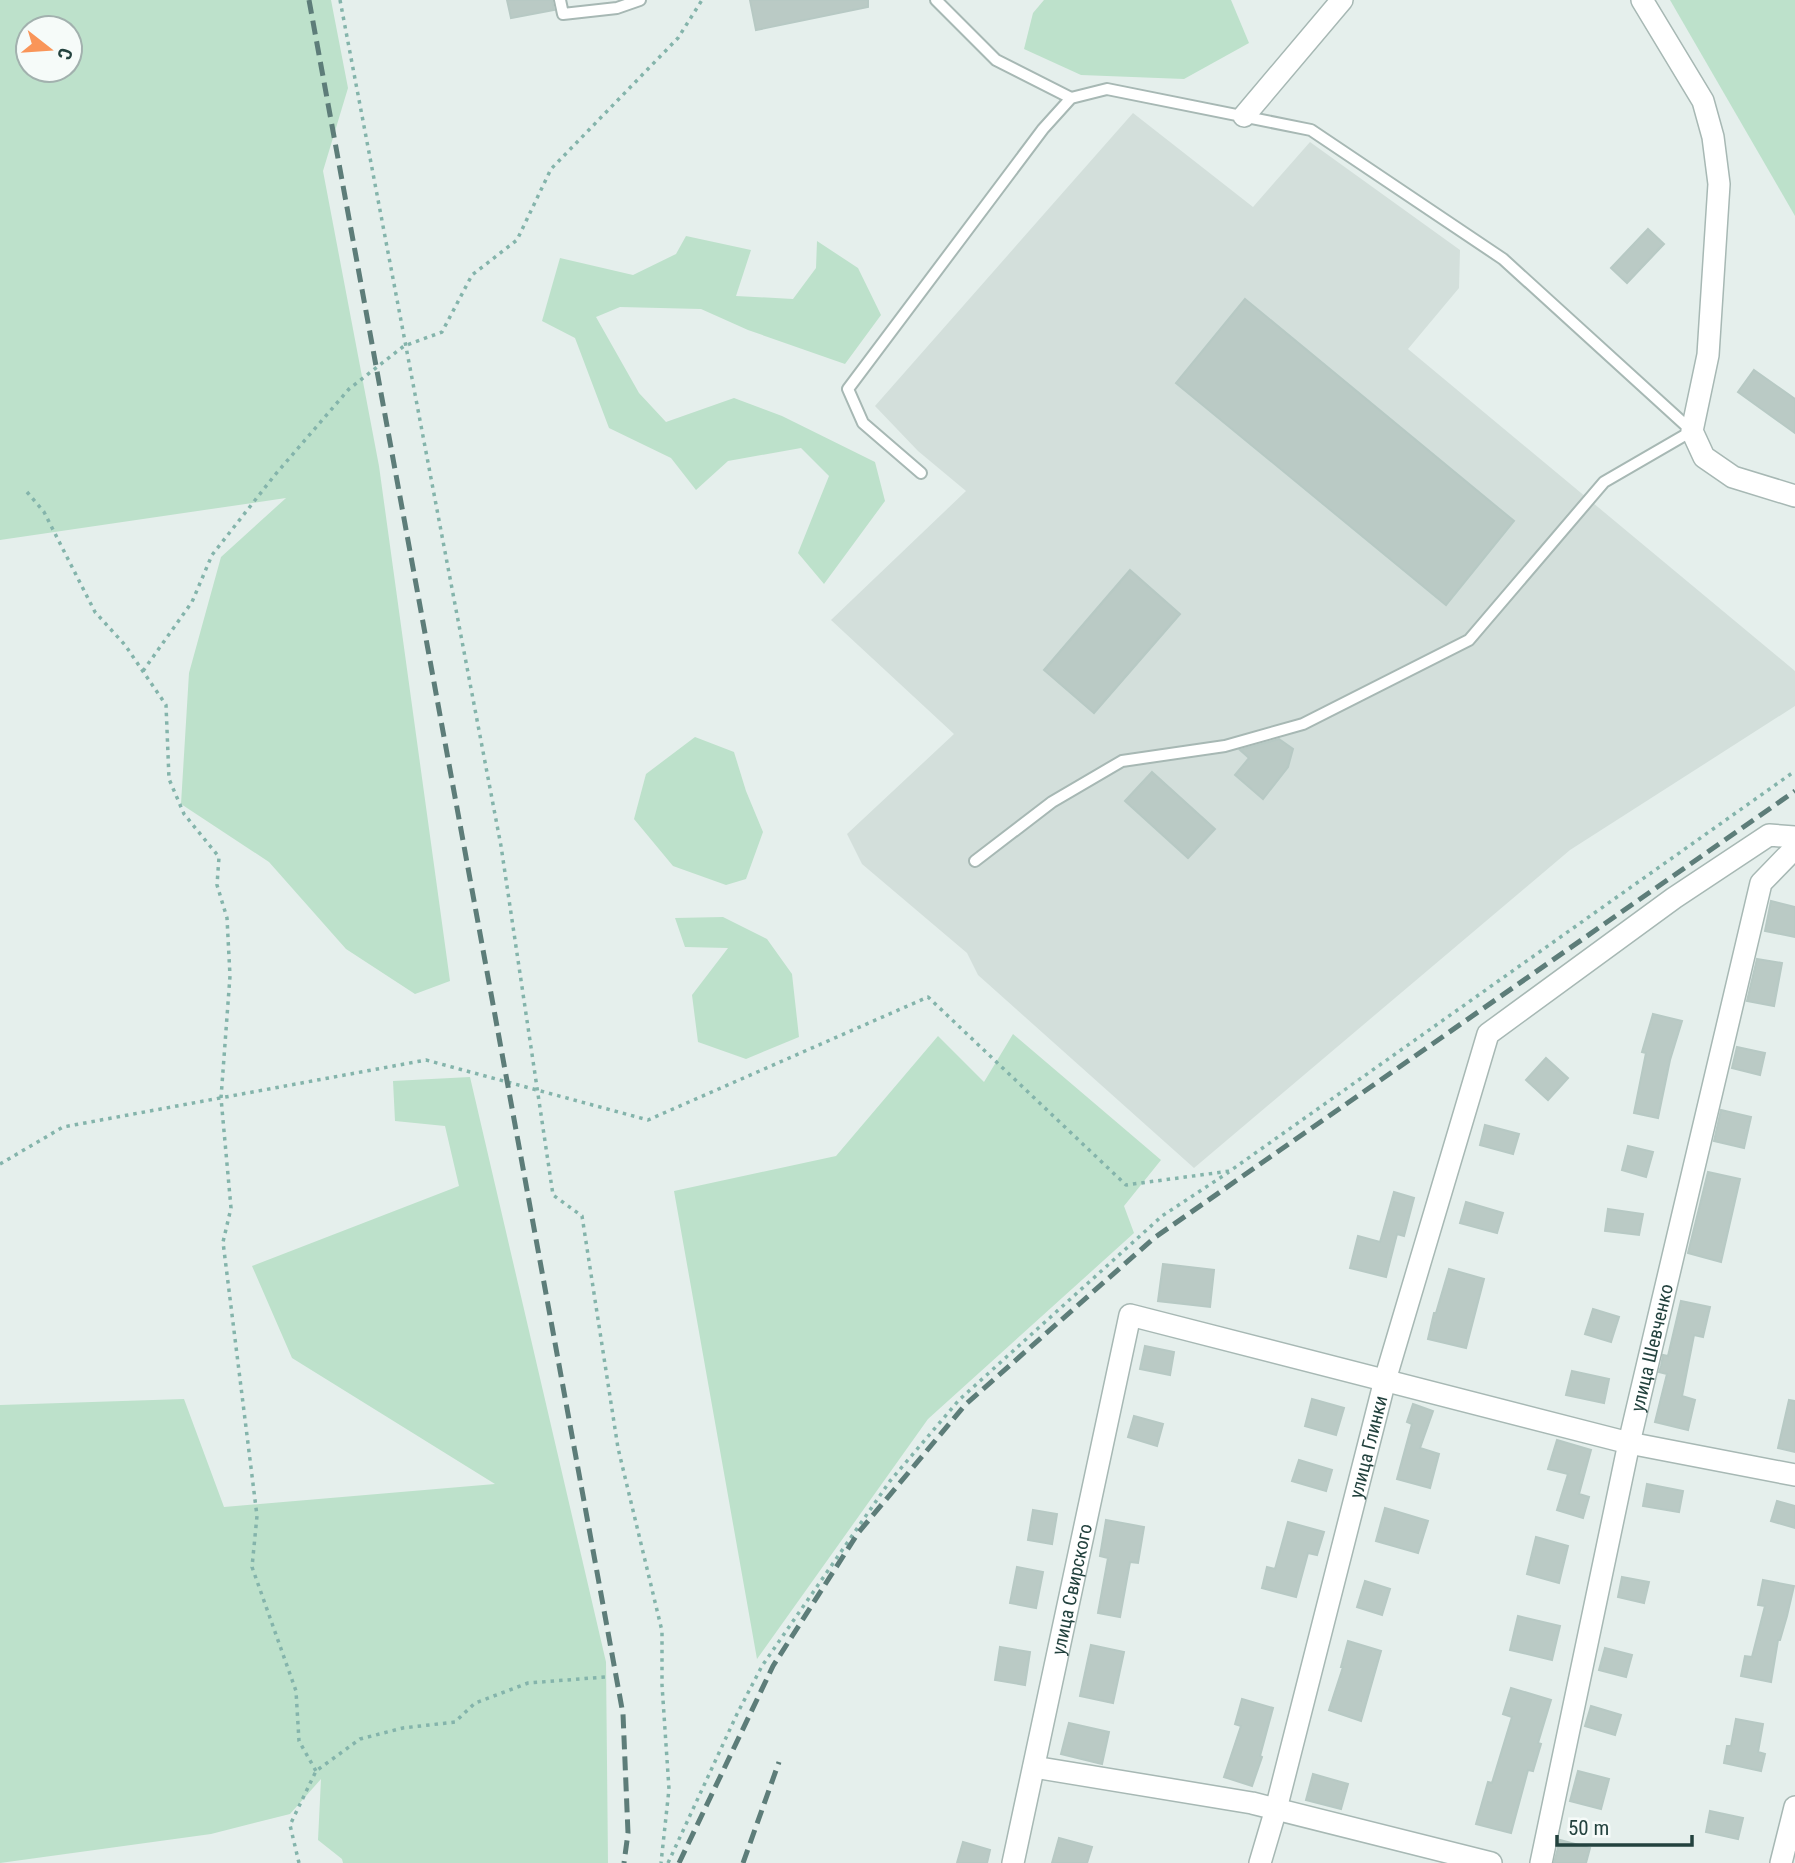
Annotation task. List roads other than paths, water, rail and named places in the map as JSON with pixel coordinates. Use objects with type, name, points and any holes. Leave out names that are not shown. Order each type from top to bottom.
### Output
[{"type":"street","points":[[1244,116],[1342,0]]},
{"type":"street","points":[[1642,0],[1703,101],[1713,137],[1719,184],[1707,355],[1692,432],[1704,457],[1732,477],[1795,496]]},
{"type":"street","name":"улица Глинки","points":[[1260,1863],[1385,1380],[1488,1034],[1674,898],[1769,835],[1795,837]]},
{"type":"street","name":"улица Шевченко","points":[[1541,1863],[1629,1443],[1761,883],[1795,848]]},
{"type":"street","name":"улица Свирского","points":[[1013,1863],[1130,1315],[1385,1380]]},
{"type":"street","points":[[1385,1380],[1629,1443],[1795,1475]]},
{"type":"street","points":[[1034,1767],[1276,1809],[1491,1863]]},
{"type":"street","points":[[1781,1863],[1795,1807]]},
{"type":"lane","points":[[560,0],[563,14],[617,8],[640,0]]},
{"type":"lane","points":[[936,0],[996,60],[1071,98]]},
{"type":"lane","points":[[921,473],[863,423],[848,389],[1043,129],[1071,98],[1107,89],[1311,130],[1503,259],[1692,432],[1604,482],[1469,640],[1303,724],[1226,746],[1122,761],[1052,802],[975,861]]},
{"type":"railway","points":[[309,0],[623,1714],[628,1833],[624,1863]]},
{"type":"railway","points":[[679,1863],[773,1666],[858,1533],[965,1405],[1154,1238],[1795,791]]},
{"type":"railway","points":[[743,1863],[779,1762]]}]
